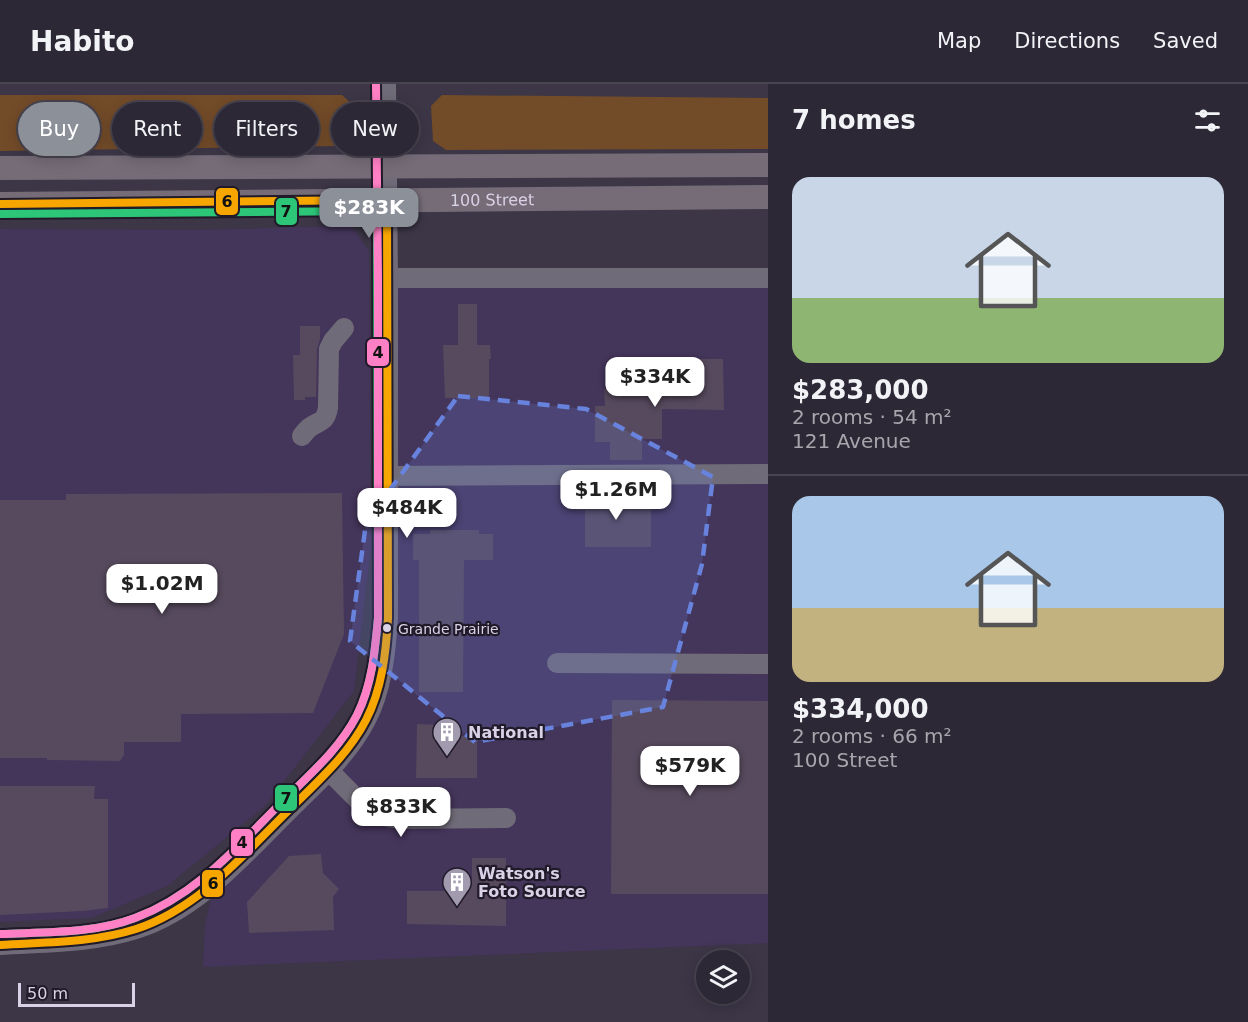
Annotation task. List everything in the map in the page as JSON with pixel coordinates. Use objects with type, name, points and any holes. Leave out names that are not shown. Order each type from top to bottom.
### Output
[{"type":"main road","name":"100 Street","points":[[0,168],[768,165]]},
{"type":"main road","points":[[0,179],[91,167]]},
{"type":"main road","name":"100 Street","points":[[0,204],[768,197]]},
{"type":"street","points":[[0,945],[84,940],[136,929],[166,917],[214,884],[347,750],[367,719],[385,658],[388,618],[386,84]]},
{"type":"street","points":[[388,278],[768,278]]},
{"type":"street","points":[[302,436],[310,427],[327,417],[329,349],[333,340],[344,328]]},
{"type":"street","points":[[387,476],[768,474]]},
{"type":"street","points":[[557,663],[768,664]]},
{"type":"street","points":[[328,770],[367,807],[380,815],[401,819],[506,818]]},
{"type":"highlighted area","points":[[458,396],[586,409],[713,477],[702,564],[663,707],[475,742],[350,641],[366,523]]},
{"type":"shaded area","points":[[0,95],[342,95],[350,102],[331,102],[331,146],[319,146],[319,102],[214,102],[214,148],[202,148],[202,102],[112,102],[112,149],[100,150],[100,102],[18,102],[18,151],[0,151]]},
{"type":"shaded area","points":[[442,95],[768,98],[768,149],[446,150],[433,141],[431,106]]},
{"type":"shaded area","points":[[351,226],[369,251],[371,547],[354,691],[264,807],[167,886],[92,918],[0,922],[0,229],[196,230]]},
{"type":"shaded area","points":[[388,278],[768,278],[768,943],[203,967],[205,926],[214,884],[328,770],[377,690]]},
{"type":"building","points":[[458,304],[477,304],[477,345],[490,345],[489,398],[445,398],[443,345],[458,345]]},
{"type":"building","points":[[300,326],[320,326],[316,397],[294,400],[293,355],[300,355]]},
{"type":"building","points":[[695,359],[723,359],[724,410],[662,409],[662,439],[642,439],[642,460],[610,460],[610,442],[595,442],[595,406],[605,406],[604,389],[676,389],[676,372],[695,372]]},
{"type":"building","points":[[342,493],[344,634],[313,713],[181,714],[181,742],[124,742],[124,755],[120,761],[0,758],[0,500],[66,500],[66,494]]},
{"type":"building","points":[[576,495],[651,496],[651,547],[585,547],[585,510],[576,510]]},
{"type":"building","points":[[430,530],[479,530],[479,534],[493,534],[493,560],[464,560],[463,692],[419,692],[419,560],[413,560],[413,534],[430,534]]},
{"type":"building","points":[[612,700],[768,701],[768,894],[611,894]]},
{"type":"building","name":"National","points":[[417,724],[438,725],[438,736],[477,736],[477,778],[416,778]]},
{"type":"building","points":[[0,786],[95,786],[94,799],[108,799],[108,908],[0,915]]},
{"type":"building","points":[[321,854],[323,873],[339,889],[333,897],[334,930],[249,933],[247,902],[289,856]]},
{"type":"building","name":"Watson's Foto Source","points":[[472,858],[506,858],[506,926],[407,924],[407,891],[461,891],[472,880]]},
{"type":"transit line","name":"4","points":[[0,934],[85,930],[102,927],[135,918],[177,897],[231,854],[322,762],[350,728],[362,704],[372,668],[378,618],[376,84]]},
{"type":"transit line","name":"6","points":[[0,204],[387,200],[388,618],[384,657],[376,696],[359,733],[321,778],[219,878],[180,908],[136,929],[103,937],[0,945]]},
{"type":"transit line","name":"7","points":[[0,214],[377,211],[378,618],[369,680],[362,704],[350,728],[322,762],[214,869],[196,884],[157,909],[119,923],[85,930],[0,934]]},
{"type":"place","name":"Grande Prairie","points":[[387,628]]},
{"type":"place","name":"National","points":[[447,758]]},
{"type":"place","name":"Watson's Foto Source","points":[[457,908]]}]
